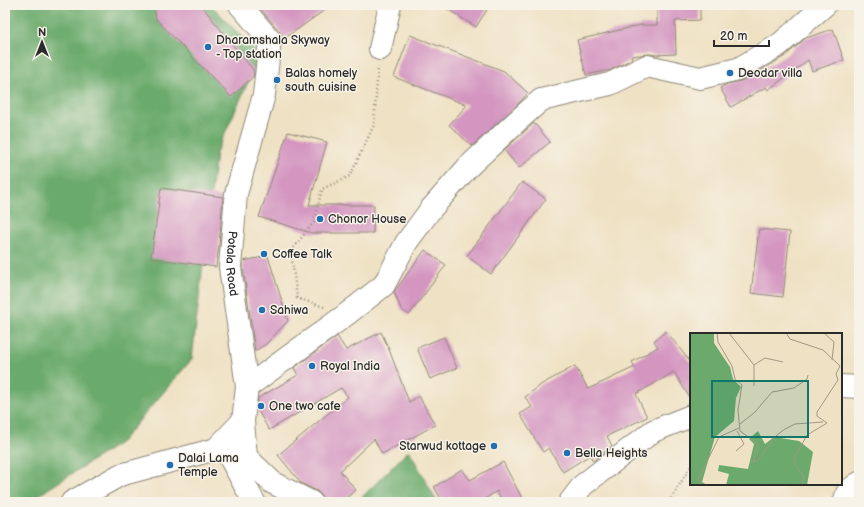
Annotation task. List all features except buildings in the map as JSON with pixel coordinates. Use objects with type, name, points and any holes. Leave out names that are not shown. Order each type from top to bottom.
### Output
[{"type":"street","name":"Potala Road","points":[[240,5],[270,40],[264,95],[236,194],[230,267],[247,387],[243,421],[246,456],[273,483],[311,502]]},
{"type":"street","points":[[380,49],[390,5]]},
{"type":"street","points":[[247,387],[384,285],[406,243],[431,209],[468,167],[541,100],[578,93],[610,84],[647,66],[700,78],[738,69],[779,45],[825,5]]},
{"type":"street","points":[[842,386],[859,387]]},
{"type":"street","points":[[570,502],[583,485],[653,431],[690,416]]},
{"type":"street","points":[[72,502],[120,475],[216,449],[243,421]]},
{"type":"street","points":[[216,449],[228,454],[254,502]]},
{"type":"street","points":[[844,502],[848,491],[859,483]]},
{"type":"path","points":[[347,314],[297,298],[292,251],[314,222],[322,189],[350,176],[374,125],[380,49]]},
{"type":"path","points":[[669,502],[690,468]]},
{"type":"green space","points":[[5,5],[211,5],[260,56],[216,153],[192,359],[121,442],[28,502],[5,502]]},
{"type":"green space","points":[[409,450],[437,502],[357,502]]},
{"type":"place","name":"Dharamshala Skyway - Top station","points":[[208,47]]},
{"type":"place","name":"Deodar villa","points":[[730,73]]},
{"type":"place","name":"Balas homely south cuisine","points":[[277,80]]},
{"type":"place","name":"Chonor House","points":[[320,219]]},
{"type":"place","name":"Coffee Talk","points":[[264,254]]},
{"type":"place","name":"Sahiwa","points":[[262,310]]},
{"type":"place","name":"Royal India","points":[[312,366]]},
{"type":"place","name":"One two cafe","points":[[261,406]]},
{"type":"place","name":"Starwud kottage","points":[[494,446]]},
{"type":"place","name":"Bella Heights","points":[[567,453]]},
{"type":"place","name":"Dalai Lama Temple","points":[[170,465]]}]
